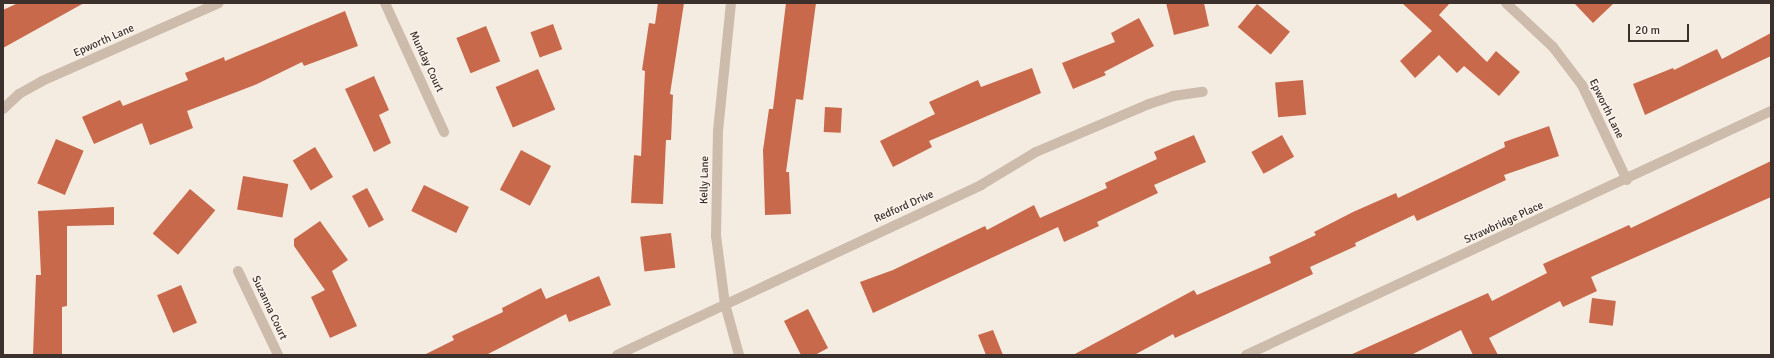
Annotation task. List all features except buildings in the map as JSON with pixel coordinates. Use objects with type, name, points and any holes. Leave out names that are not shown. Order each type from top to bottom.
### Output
[{"type":"street","name":"Epworth Lane","points":[[3,109],[19,94],[42,81],[219,3]]},
{"type":"street","name":"Munday Court","points":[[385,3],[444,132]]},
{"type":"street","name":"Kelly Lane","points":[[731,3],[717,168],[716,236],[725,304],[739,355]]},
{"type":"street","name":"Epworth Lane","points":[[1506,3],[1553,47],[1582,85],[1627,180]]},
{"type":"street","name":"Redford Drive","points":[[618,355],[980,185],[1036,152],[1149,104],[1173,96],[1203,92]]},
{"type":"street","name":"Strawbridge Place","points":[[1246,355],[1627,180],[1771,112]]},
{"type":"street","name":"Suzanna Court","points":[[238,271],[278,355]]}]
